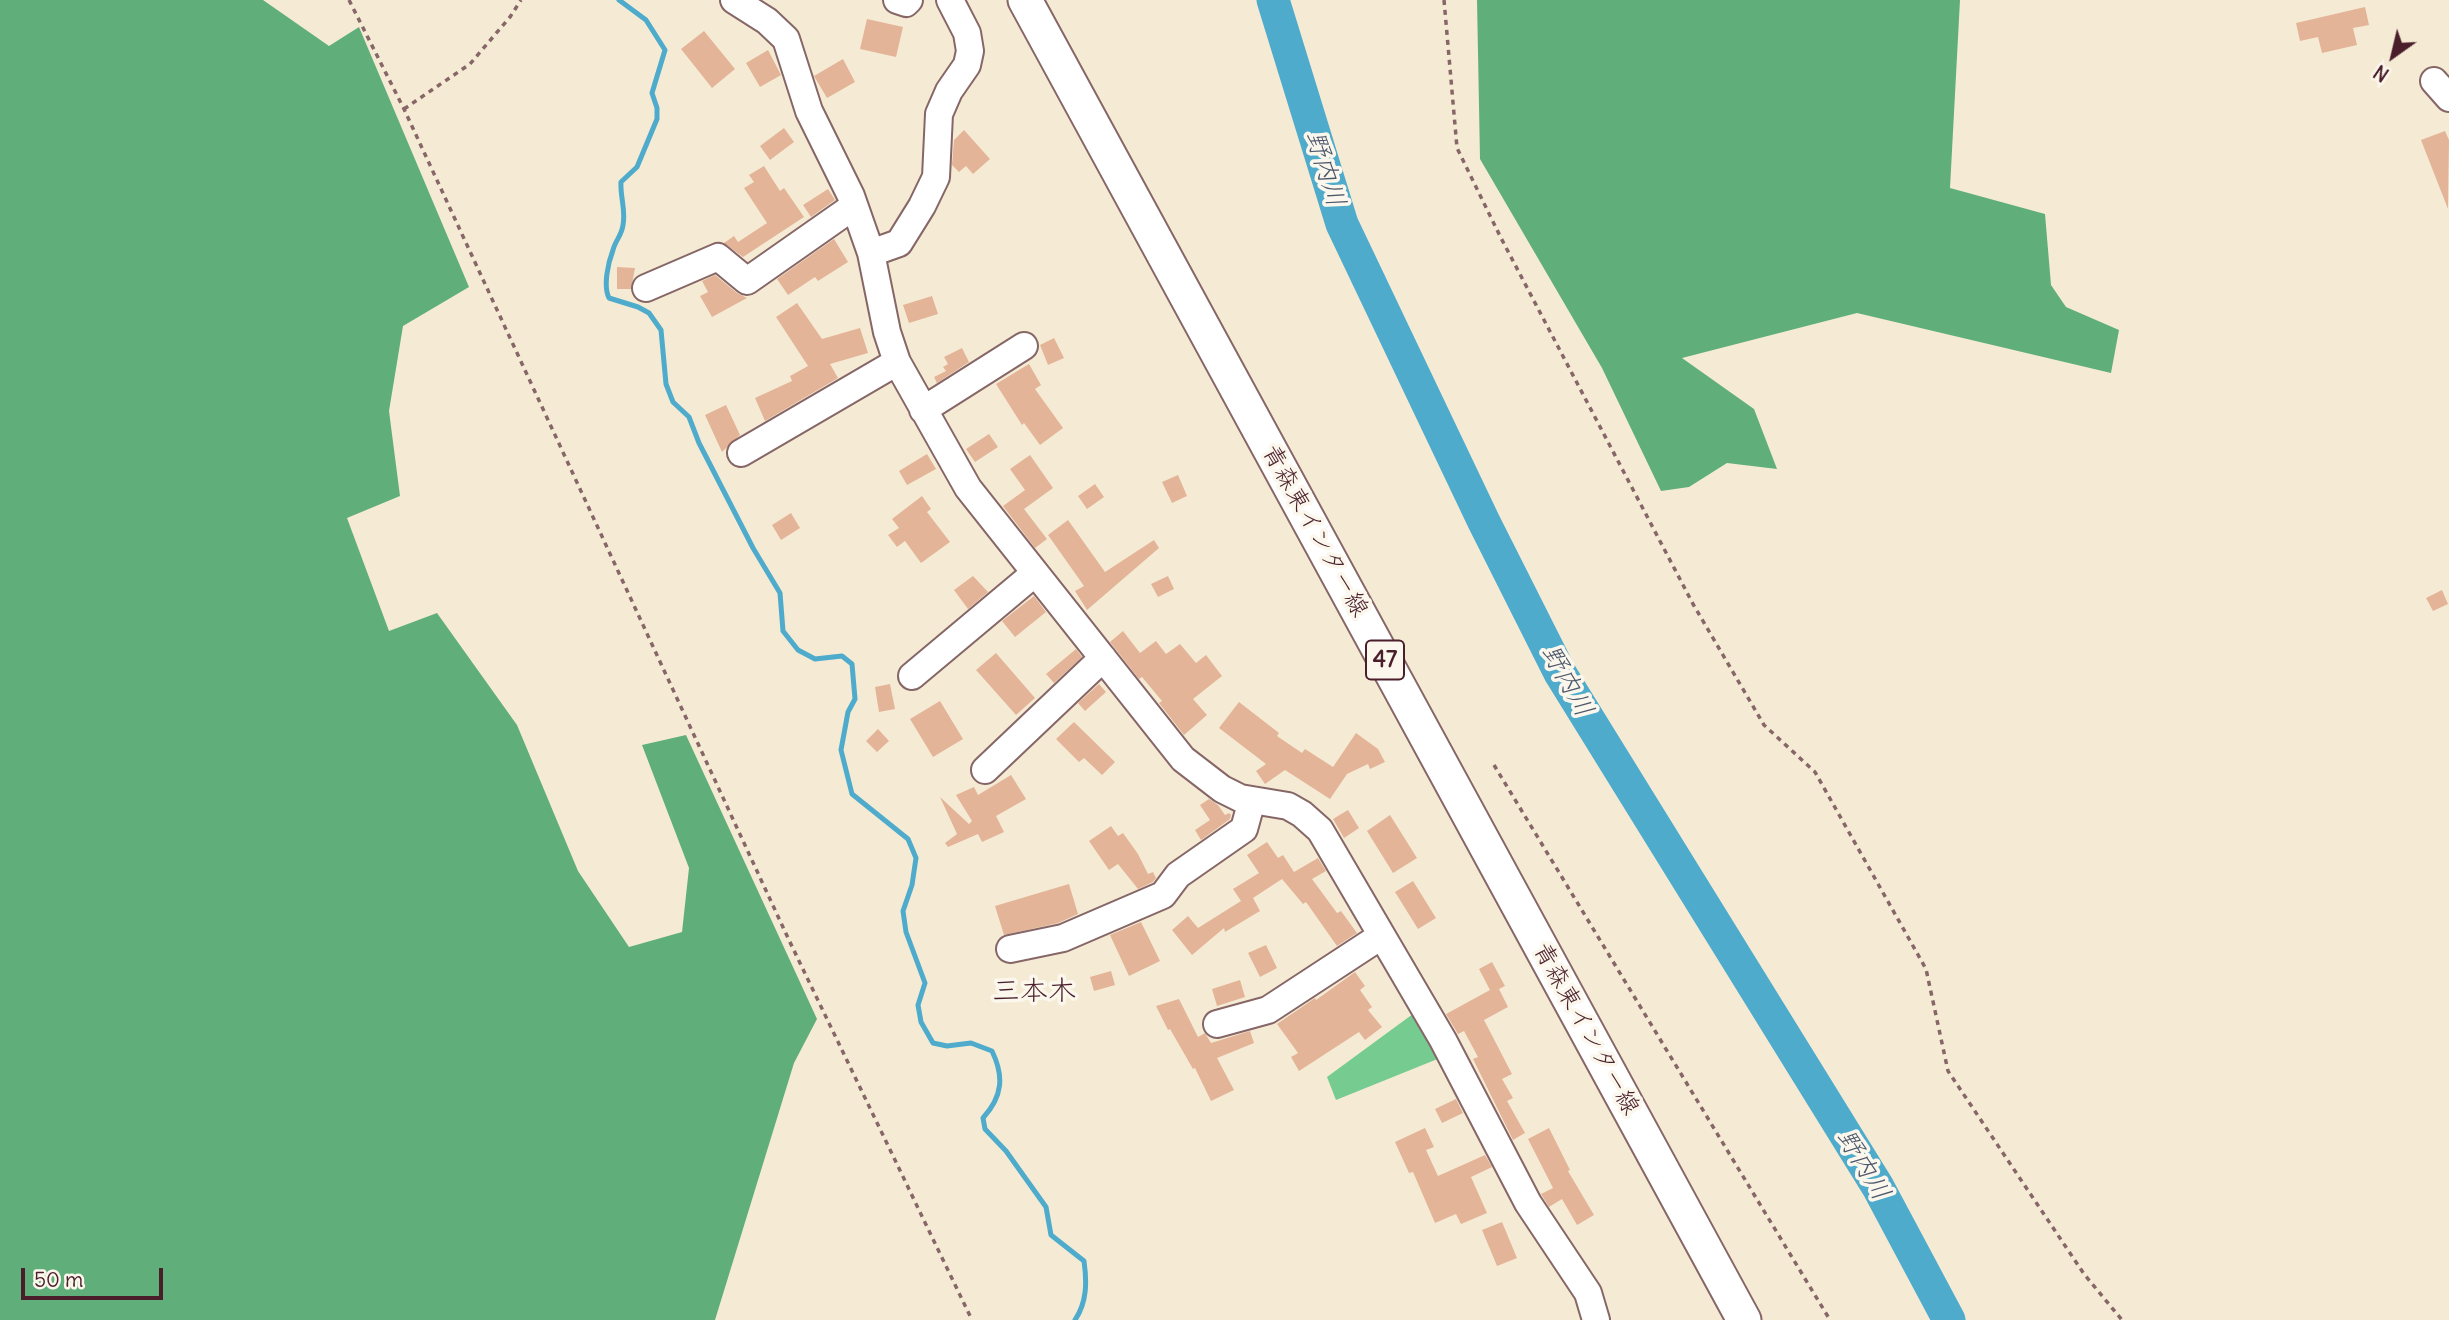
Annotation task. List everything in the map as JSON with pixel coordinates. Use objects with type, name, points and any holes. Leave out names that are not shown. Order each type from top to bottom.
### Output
[{"type":"main road","name":"青森東インター線","points":[[1025,0],[1744,1320]]},
{"type":"street","points":[[734,0],[767,21],[786,40],[809,111],[854,206],[871,253],[887,332],[897,362],[968,488],[1182,759],[1222,789],[1240,798],[1288,806],[1320,830],[1443,1040],[1528,1203],[1588,1293],[1596,1320]]},
{"type":"street","points":[[897,0],[906,4],[909,0]]},
{"type":"street","points":[[871,253],[899,243],[936,177],[939,114],[949,91],[967,65],[970,51],[967,33],[950,0]]},
{"type":"street","points":[[646,288],[718,257],[747,281],[854,206]]},
{"type":"street","points":[[923,410],[1024,346]]},
{"type":"street","points":[[741,453],[897,362]]},
{"type":"street","points":[[912,676],[1035,573]]},
{"type":"street","points":[[985,770],[1103,658]]},
{"type":"street","points":[[1010,949],[1063,939],[1163,895],[1178,875],[1244,829],[1252,800]]},
{"type":"street","points":[[1217,1024],[1268,1010],[1381,936]]},
{"type":"path","points":[[349,0],[404,109],[788,938],[972,1320]]},
{"type":"path","points":[[404,109],[470,64],[521,0]]},
{"type":"path","points":[[1444,0],[1457,148],[1501,238],[1693,604],[1765,725],[1815,772],[1926,969],[1948,1071],[2084,1274],[2122,1320]]},
{"type":"path","points":[[1494,765],[1830,1320]]},
{"type":"green space","points":[[0,0],[263,0],[329,46],[359,27],[469,287],[403,326],[389,411],[400,496],[347,518],[389,631],[437,613],[517,725],[578,871],[629,947],[682,932],[689,868],[642,745],[686,735],[817,1019],[794,1063],[715,1320],[0,1320]]},
{"type":"green space","points":[[1477,0],[1960,0],[1950,188],[2045,214],[2051,285],[2066,307],[2119,330],[2111,373],[1857,313],[1682,358],[1754,409],[1777,469],[1727,463],[1689,487],[1661,491],[1602,368],[1480,159]]},
{"type":"green space","points":[[1417,1011],[1440,1058],[1336,1100],[1327,1077]]},
{"type":"building","points":[[2365,7],[2369,25],[2353,28],[2357,45],[2322,53],[2318,37],[2300,41],[2296,23]]},
{"type":"building","points":[[867,19],[903,27],[896,57],[860,49]]},
{"type":"building","points":[[704,31],[735,69],[712,88],[681,49]]},
{"type":"building","points":[[768,50],[781,75],[760,87],[746,63]]},
{"type":"building","points":[[843,59],[855,82],[827,98],[814,76]]},
{"type":"building","points":[[784,128],[794,142],[770,160],[760,146]]},
{"type":"building","points":[[964,130],[990,159],[973,174],[966,166],[959,172],[952,165],[954,140]]},
{"type":"building","points":[[2445,131],[2449,140],[2448,209],[2421,140]]},
{"type":"building","points":[[764,166],[780,191],[784,188],[804,217],[743,257],[724,243],[734,236],[738,242],[767,223],[744,188],[754,182],[749,175]]},
{"type":"building","points":[[828,189],[835,200],[811,217],[803,205]]},
{"type":"building","points":[[834,239],[848,262],[818,281],[815,277],[788,295],[777,279]]},
{"type":"building","points":[[617,267],[635,268],[631,289],[617,289]]},
{"type":"building","points":[[715,275],[747,298],[712,317],[700,296],[708,292],[702,281]]},
{"type":"building","points":[[932,296],[938,314],[909,323],[903,305]]},
{"type":"building","points":[[797,303],[822,339],[860,328],[868,353],[830,364],[838,378],[765,421],[755,398],[792,381],[790,376],[808,366],[776,317]]},
{"type":"building","points":[[1054,338],[1064,358],[1048,365],[1040,345]]},
{"type":"building","points":[[962,348],[969,362],[937,383],[934,377],[946,371],[943,367],[948,364],[944,357]]},
{"type":"building","points":[[1029,364],[1041,385],[1035,389],[1063,428],[1040,445],[1024,423],[1022,425],[996,384]]},
{"type":"building","points":[[726,405],[740,435],[722,452],[705,415]]},
{"type":"building","points":[[989,434],[998,447],[975,462],[966,449]]},
{"type":"building","points":[[927,454],[936,469],[907,485],[899,471]]},
{"type":"building","points":[[1030,455],[1053,488],[1024,509],[1047,539],[1035,548],[1003,506],[1025,490],[1010,469]]},
{"type":"building","points":[[1178,475],[1187,496],[1172,503],[1162,482]]},
{"type":"building","points":[[1095,484],[1104,497],[1087,509],[1078,496]]},
{"type":"building","points":[[922,496],[931,509],[927,512],[950,542],[921,563],[905,541],[897,547],[888,535],[899,528],[892,519]]},
{"type":"building","points":[[791,513],[800,528],[781,540],[772,525]]},
{"type":"building","points":[[1068,520],[1105,572],[1154,540],[1159,548],[1087,610],[1075,591],[1084,586],[1048,535]]},
{"type":"building","points":[[973,576],[988,592],[968,609],[954,590]]},
{"type":"building","points":[[1168,576],[1174,589],[1158,597],[1151,584]]},
{"type":"building","points":[[2442,590],[2448,604],[2433,611],[2426,598]]},
{"type":"building","points":[[1034,596],[1046,612],[1015,637],[1002,621]]},
{"type":"building","points":[[1123,631],[1140,653],[1156,641],[1166,654],[1180,644],[1196,663],[1206,655],[1222,676],[1193,699],[1207,715],[1184,735],[1159,703],[1162,701],[1142,677],[1139,679],[1110,642]]},
{"type":"building","points":[[1076,649],[1082,657],[1054,683],[1046,674]]},
{"type":"building","points":[[996,653],[1035,698],[1016,715],[976,670]]},
{"type":"building","points":[[890,684],[895,709],[879,712],[875,687]]},
{"type":"building","points":[[1099,684],[1106,692],[1085,711],[1078,703]]},
{"type":"building","points":[[940,701],[963,739],[933,757],[910,719]]},
{"type":"building","points":[[1239,702],[1279,733],[1277,736],[1302,753],[1305,749],[1333,767],[1356,733],[1378,749],[1385,762],[1370,769],[1368,764],[1347,774],[1330,799],[1285,770],[1265,784],[1256,771],[1266,764],[1219,728]]},
{"type":"building","points":[[1074,722],[1115,762],[1102,775],[1084,758],[1079,762],[1056,739]]},
{"type":"building","points":[[878,729],[889,741],[877,752],[866,741]]},
{"type":"building","points":[[1011,775],[1026,799],[996,816],[1004,832],[982,842],[978,834],[948,847],[945,843],[957,834],[940,797],[969,824],[972,821],[956,795],[974,787],[978,795]]},
{"type":"building","points":[[1209,799],[1218,805],[1225,815],[1231,815],[1230,819],[1201,840],[1195,830],[1210,820],[1200,805]]},
{"type":"building","points":[[1348,810],[1359,828],[1344,838],[1333,819]]},
{"type":"building","points":[[1390,815],[1417,858],[1393,873],[1367,831]]},
{"type":"building","points":[[1111,826],[1118,836],[1123,833],[1148,874],[1153,872],[1156,878],[1153,882],[1138,889],[1118,864],[1109,870],[1089,841]]},
{"type":"building","points":[[1267,842],[1278,858],[1283,855],[1294,872],[1318,858],[1326,871],[1312,879],[1337,913],[1341,911],[1357,933],[1337,946],[1306,902],[1303,904],[1282,879],[1253,898],[1260,911],[1225,932],[1224,928],[1192,955],[1172,930],[1188,916],[1198,928],[1241,901],[1233,889],[1259,873],[1247,855]]},
{"type":"building","points":[[1413,881],[1436,918],[1418,929],[1395,892]]},
{"type":"building","points":[[1069,884],[1078,914],[1058,923],[1004,935],[995,906]]},
{"type":"building","points":[[1141,922],[1160,961],[1129,976],[1110,935]]},
{"type":"building","points":[[1266,945],[1277,968],[1260,977],[1248,953]]},
{"type":"building","points":[[1492,962],[1505,986],[1499,989],[1508,1007],[1484,1020],[1512,1074],[1502,1079],[1513,1098],[1507,1101],[1525,1133],[1513,1140],[1473,1059],[1478,1057],[1464,1031],[1458,1034],[1446,1014],[1490,990],[1479,969]]},
{"type":"building","points":[[1111,971],[1115,985],[1094,991],[1090,977]]},
{"type":"building","points":[[1355,972],[1365,986],[1360,990],[1372,1007],[1368,1010],[1382,1027],[1365,1040],[1359,1032],[1299,1071],[1291,1057],[1298,1053],[1277,1024]]},
{"type":"building","points":[[1240,980],[1245,997],[1217,1006],[1212,989]]},
{"type":"building","points":[[1179,999],[1198,1037],[1205,1033],[1211,1043],[1250,1031],[1254,1043],[1217,1058],[1234,1090],[1211,1101],[1195,1068],[1193,1069],[1170,1029],[1168,1030],[1156,1006]]},
{"type":"building","points":[[1456,1099],[1463,1113],[1442,1123],[1435,1109]]},
{"type":"building","points":[[1425,1128],[1434,1147],[1426,1150],[1438,1176],[1485,1155],[1492,1167],[1471,1177],[1487,1213],[1461,1224],[1456,1214],[1435,1223],[1413,1172],[1409,1173],[1395,1142]]},
{"type":"building","points":[[1549,1128],[1570,1170],[1568,1171],[1594,1215],[1577,1225],[1562,1199],[1549,1207],[1541,1194],[1553,1188],[1528,1139]]},
{"type":"building","points":[[1502,1222],[1517,1258],[1497,1266],[1482,1230]]},
{"type":"waterway","points":[[619,0],[646,20],[665,50],[652,93],[657,119],[637,167],[621,182],[624,219],[608,268],[607,293],[609,298],[649,313],[661,330],[666,384],[673,402],[689,417],[699,443],[753,548],[780,593],[783,631],[798,650],[815,659],[842,656],[852,664],[855,699],[848,712],[841,750],[852,794],[908,839],[916,858],[912,885],[903,911],[906,932],[925,983],[918,1005],[921,1022],[933,1043],[947,1046],[971,1043],[992,1051],[1000,1086],[995,1102],[983,1118],[985,1129],[1006,1151],[1046,1207],[1051,1235],[1084,1261],[1085,1292],[1075,1320]]},
{"type":"waterway","name":"野内川","points":[[1273,0],[1342,224],[1484,522],[1560,673],[1878,1187],[1949,1320]]},
{"type":"district","name":"三本木","points":[[1034,992]]}]
